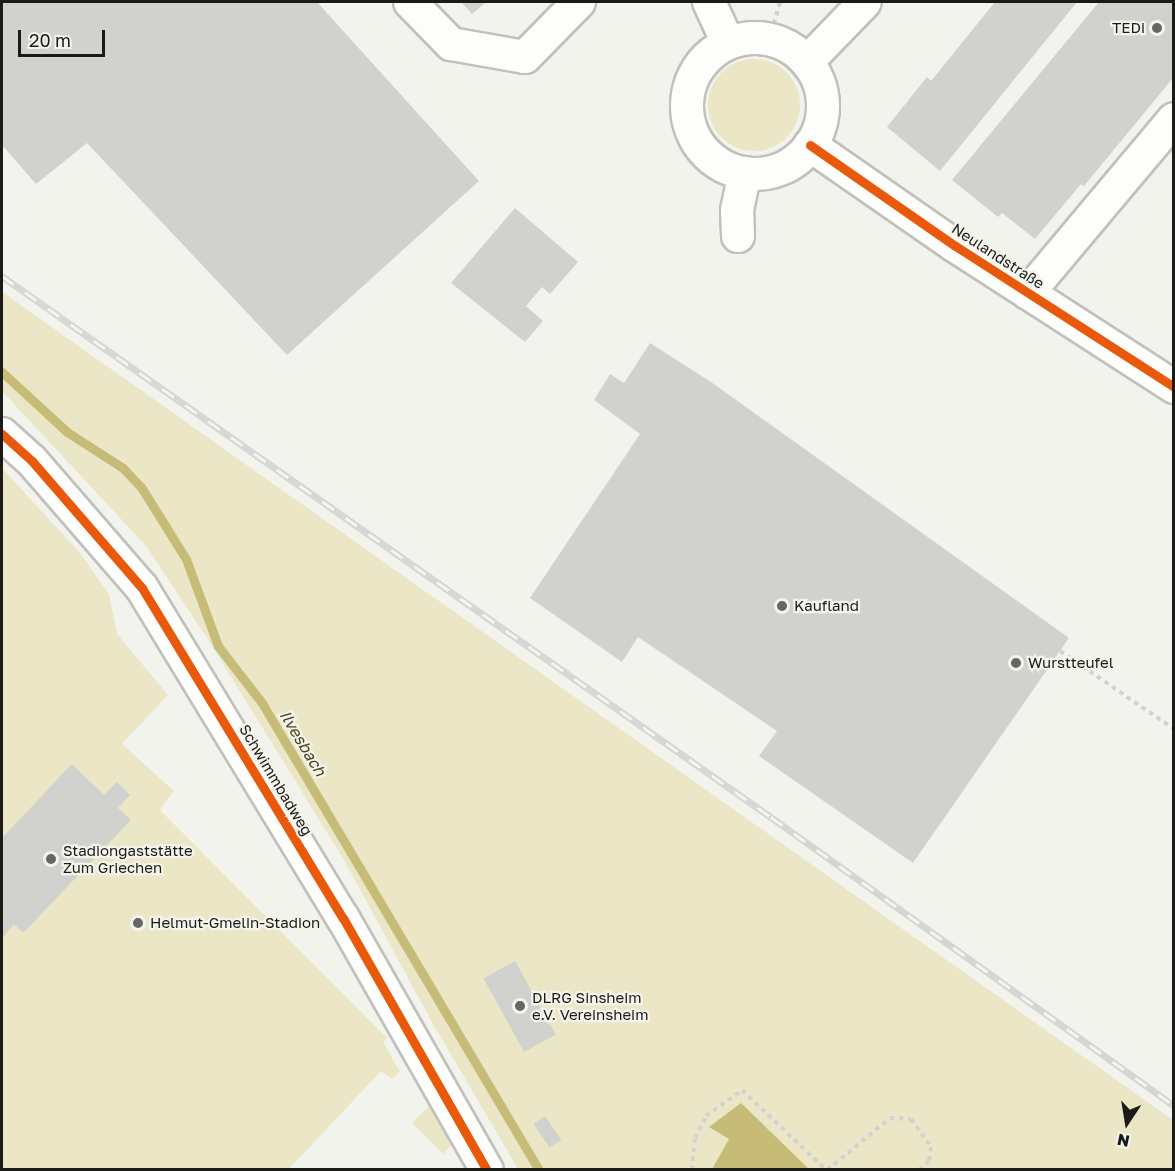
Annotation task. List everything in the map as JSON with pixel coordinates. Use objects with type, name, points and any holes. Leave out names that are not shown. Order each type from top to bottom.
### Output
[{"type":"street","points":[[410,2],[451,44],[525,57],[579,2]]},
{"type":"street","points":[[709,2],[728,43]]},
{"type":"street","points":[[807,62],[865,2]]},
{"type":"street","points":[[749,38],[771,39],[790,48],[807,62],[822,94],[823,112],[819,129],[810,145],[797,158],[781,168],[763,173],[745,173],[726,167],[710,156],[697,142],[689,124],[687,104],[690,85],[698,67],[711,53],[728,43],[749,38]]},
{"type":"street","points":[[1028,294],[1173,119]]},
{"type":"street","name":"Neulandstraße","points":[[810,145],[840,168],[1028,294],[1173,387]]},
{"type":"street","points":[[738,236],[737,210],[745,173]]},
{"type":"street","name":"Schwimmbadweg","points":[[2,434],[32,461],[142,588],[343,918],[487,1170]]},
{"type":"path","points":[[774,24],[780,2]]},
{"type":"path","points":[[1060,651],[1173,729]]},
{"type":"path","points":[[692,1170],[695,1138],[706,1116],[742,1090],[826,1170],[890,1118],[911,1119],[931,1147],[929,1161],[919,1170]]},
{"type":"shaded area","points":[[754,59],[772,63],[786,73],[796,87],[800,105],[796,123],[786,137],[772,147],[754,151],[736,147],[722,137],[712,123],[708,105],[712,87],[722,73],[736,63]]},
{"type":"shaded area","points":[[2,292],[1173,1120],[1173,1169],[518,1169],[433,1024],[344,860],[209,641],[146,546],[2,391]]},
{"type":"shaded area","name":"Helmut-Gmelin-Stadion","points":[[2,468],[80,553],[109,594],[117,634],[168,695],[122,744],[174,791],[160,810],[387,1038],[383,1042],[400,1072],[392,1079],[381,1071],[289,1169],[2,1169]]},
{"type":"shaded area","points":[[741,1103],[809,1169],[712,1169],[729,1139],[709,1127]]},
{"type":"shaded area","points":[[431,1104],[455,1142],[443,1154],[412,1123]]},
{"type":"building","points":[[2,2],[317,2],[479,181],[287,355],[87,143],[36,184],[2,145]]},
{"type":"building","points":[[461,2],[486,2],[472,14]]},
{"type":"building","points":[[995,2],[1077,2],[940,171],[887,127],[927,77],[931,81]]},
{"type":"building","points":[[1099,2],[1173,2],[1173,78],[1084,186],[1081,184],[1035,239],[1002,213],[998,217],[952,180]]},
{"type":"building","points":[[515,208],[578,262],[550,294],[542,287],[526,306],[543,321],[525,342],[451,283]]},
{"type":"building","name":"Kaufland","points":[[650,343],[711,382],[1069,638],[913,863],[759,756],[777,731],[638,637],[622,662],[530,598],[640,434],[594,400],[610,374],[624,383]]},
{"type":"building","points":[[72,764],[104,795],[117,782],[130,795],[118,808],[131,820],[23,933],[14,924],[2,938],[2,838]]},
{"type":"building","name":"DLRG Sinsheim e.V. Vereinsheim","points":[[515,961],[556,1034],[524,1052],[484,978]]},
{"type":"building","points":[[545,1116],[561,1140],[550,1148],[533,1124]]},
{"type":"waterway","name":"Ilvesbach","points":[[2,372],[67,432],[123,468],[141,487],[186,559],[218,646],[262,703],[539,1170]]},
{"type":"railway","points":[[2,276],[771,817],[1174,1106]]},
{"type":"cycle path","points":[[810,145],[954,245],[1174,387]]},
{"type":"cycle path","points":[[2,434],[32,461],[142,588],[343,918],[487,1170]]},
{"type":"place","name":"TEDi","points":[[1157,28]]},
{"type":"place","name":"Kaufland","points":[[782,606]]},
{"type":"place","name":"Wurstteufel","points":[[1016,663]]},
{"type":"place","name":"Stadiongaststätte Zum Griechen","points":[[51,859]]},
{"type":"place","name":"Helmut-Gmelin-Stadion","points":[[138,923]]},
{"type":"place","name":"DLRG Sinsheim e.V. Vereinsheim","points":[[520,1006]]}]
